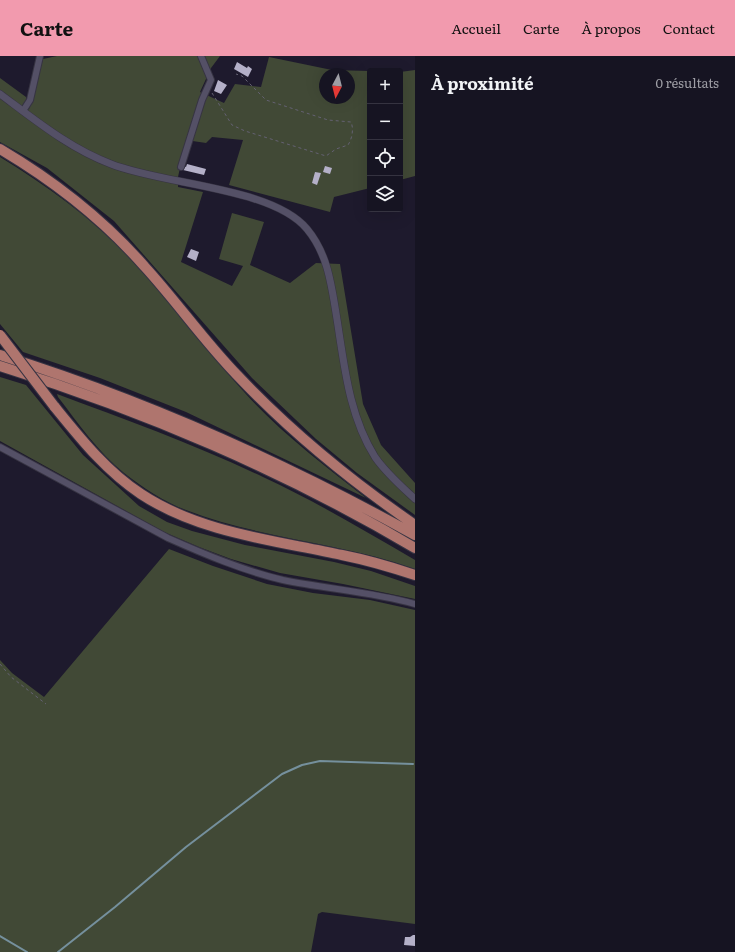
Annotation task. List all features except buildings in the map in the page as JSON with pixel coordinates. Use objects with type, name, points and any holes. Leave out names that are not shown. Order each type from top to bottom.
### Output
[{"type":"highway","points":[[0,149],[54,185],[102,224],[144,265],[217,354],[275,413],[339,469],[415,525]]},
{"type":"highway","points":[[0,335],[54,406],[85,443],[121,479],[141,494],[176,513],[230,531],[344,555],[415,575]]},
{"type":"highway","points":[[0,355],[92,386],[188,424],[269,460],[415,535]]},
{"type":"highway","points":[[0,366],[101,400],[177,430],[319,496],[415,548]]},
{"type":"street","points":[[23,111],[30,100],[40,56]]},
{"type":"street","points":[[181,167],[210,77],[201,56]]},
{"type":"street","points":[[0,94],[70,145],[96,159],[142,175],[263,201],[290,215],[306,227],[318,245],[327,266],[347,382],[362,432],[376,458],[394,480],[415,499]]},
{"type":"street","points":[[0,447],[168,538],[196,551],[280,579],[321,588],[377,595],[415,604]]},
{"type":"path","points":[[208,85],[224,115],[232,126],[326,156],[336,149],[348,145],[353,126],[351,122],[323,119],[266,100],[242,76],[236,74]]},
{"type":"path","points":[[0,664],[11,677],[46,704]]},
{"type":"green space","points":[[57,56],[220,56],[211,68],[200,92],[224,103],[235,84],[261,87],[269,57],[322,68],[319,68],[319,104],[355,104],[355,71],[367,71],[367,189],[334,197],[330,212],[229,185],[243,140],[212,137],[206,143],[186,140],[178,177],[178,187],[203,192],[181,262],[232,286],[243,266],[219,259],[232,213],[264,222],[250,265],[290,283],[316,263],[340,264],[363,404],[381,445],[415,483],[415,515],[357,473],[316,439],[252,378],[114,221],[47,168],[0,142],[0,78],[26,97],[29,109],[43,59]]},
{"type":"green space","points":[[415,70],[415,176],[403,179],[403,104],[403,72]]},
{"type":"green space","points":[[0,157],[56,194],[108,236],[154,283],[231,378],[259,408],[303,448],[366,498],[186,412],[100,378],[23,352],[0,324]]},
{"type":"green space","points":[[0,377],[26,385],[83,455],[139,506],[167,522],[192,531],[245,545],[334,562],[371,571],[415,586],[415,599],[280,573],[231,559],[164,532],[0,441]]},
{"type":"green space","points":[[57,394],[187,444],[238,465],[282,486],[415,560],[415,569],[358,552],[243,528],[214,520],[170,503],[138,484],[115,465],[89,437]]},
{"type":"green space","points":[[169,549],[213,566],[267,584],[313,593],[370,600],[415,610],[415,924],[322,912],[318,914],[311,952],[0,952],[0,660],[12,673],[44,697]]},
{"type":"waterway","points":[[58,952],[115,907],[186,847],[282,774],[302,765],[320,761],[413,764]]},
{"type":"waterway","points":[[0,936],[27,952]]}]
